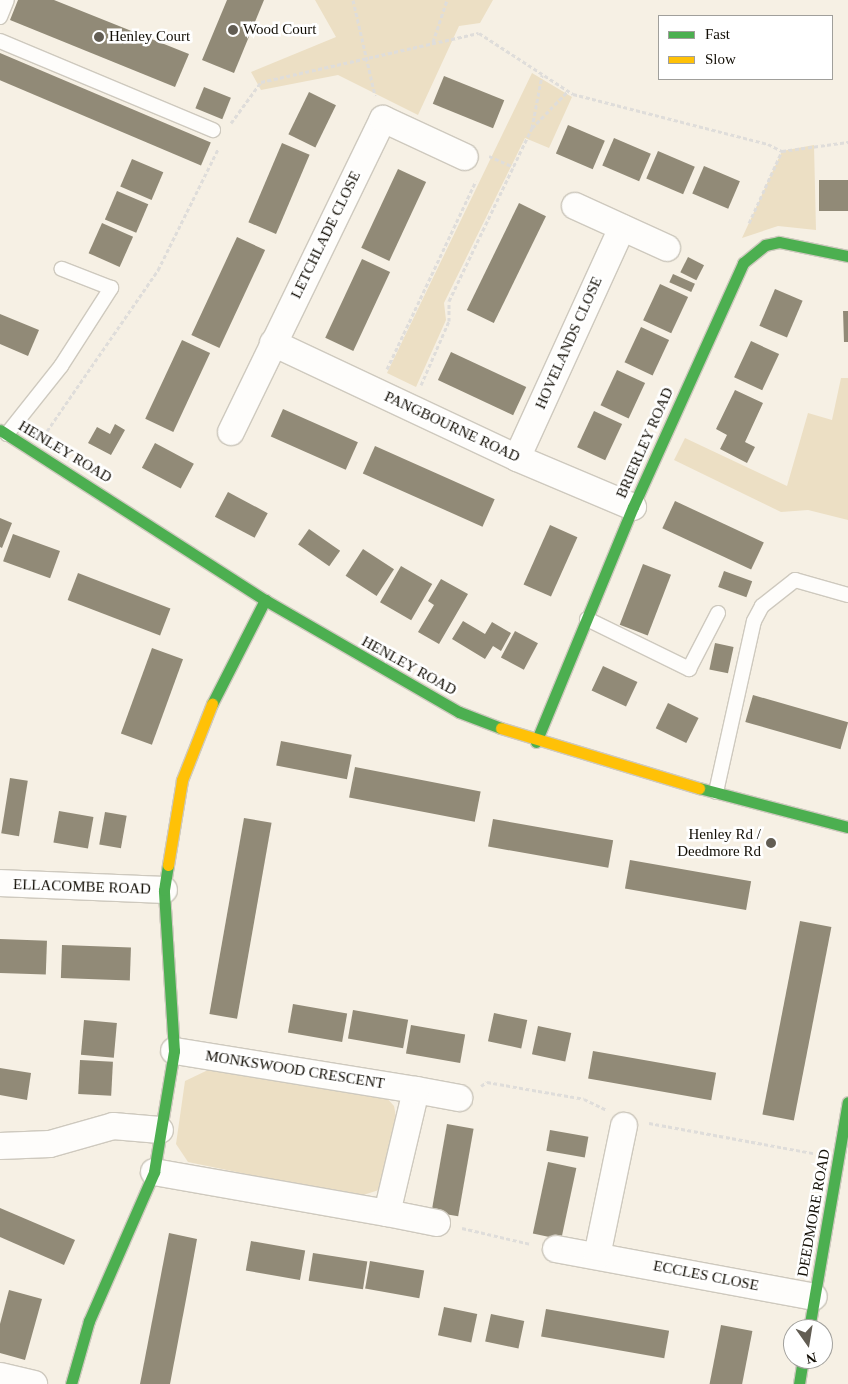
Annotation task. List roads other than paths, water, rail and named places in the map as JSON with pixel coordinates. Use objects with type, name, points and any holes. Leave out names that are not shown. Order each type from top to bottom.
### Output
[{"type":"street","name":"LETCHLADE CLOSE","points":[[231,432],[383,119],[476,165]]},
{"type":"street","points":[[575,206],[667,248]]},
{"type":"street","name":"HOVELANDS CLOSE","points":[[517,458],[622,228]]},
{"type":"street","name":"BRIERLEY ROAD","points":[[536,742],[633,506],[744,263],[754,254],[779,242],[848,256]]},
{"type":"street","name":"PANGBOURNE ROAD","points":[[273,343],[517,458],[633,506]]},
{"type":"street","name":"HENLEY ROAD","points":[[3,432],[265,600],[459,712],[536,742],[848,827]]},
{"type":"street","points":[[71,1384],[89,1321],[154,1172],[174,1051],[164,890],[172,822],[197,733],[265,600]]},
{"type":"street","name":"ELLACOMBE ROAD","points":[[0,883],[164,890]]},
{"type":"street","name":"MONKSWOOD CRESCENT","points":[[174,1051],[459,1098]]},
{"type":"street","points":[[387,1213],[416,1090]]},
{"type":"street","name":"DEEDMORE ROAD","points":[[811,1319],[814,1297],[839,1204],[838,1158],[848,1102]]},
{"type":"street","points":[[597,1256],[625,1122]]},
{"type":"street","points":[[0,1146],[50,1144],[113,1126],[160,1130]]},
{"type":"street","points":[[154,1172],[438,1223]]},
{"type":"street","name":"ECCLES CLOSE","points":[[556,1249],[814,1297]]},
{"type":"street","points":[[799,1384],[801,1369]]},
{"type":"street","points":[[0,1376],[34,1384]]},
{"type":"lane","points":[[0,17],[7,0]]},
{"type":"lane","points":[[0,41],[220,132]]},
{"type":"lane","points":[[3,432],[61,366],[111,288],[62,269]]},
{"type":"lane","points":[[716,792],[754,621],[762,606],[795,580],[848,595]]},
{"type":"lane","points":[[587,619],[689,669],[718,612]]},
{"type":"place","name":"Wood Court","points":[[233,30]]},
{"type":"place","name":"Henley Court","points":[[99,37]]},
{"type":"place","name":"Henley Rd / Deedmore Rd","points":[[771,843]]}]
